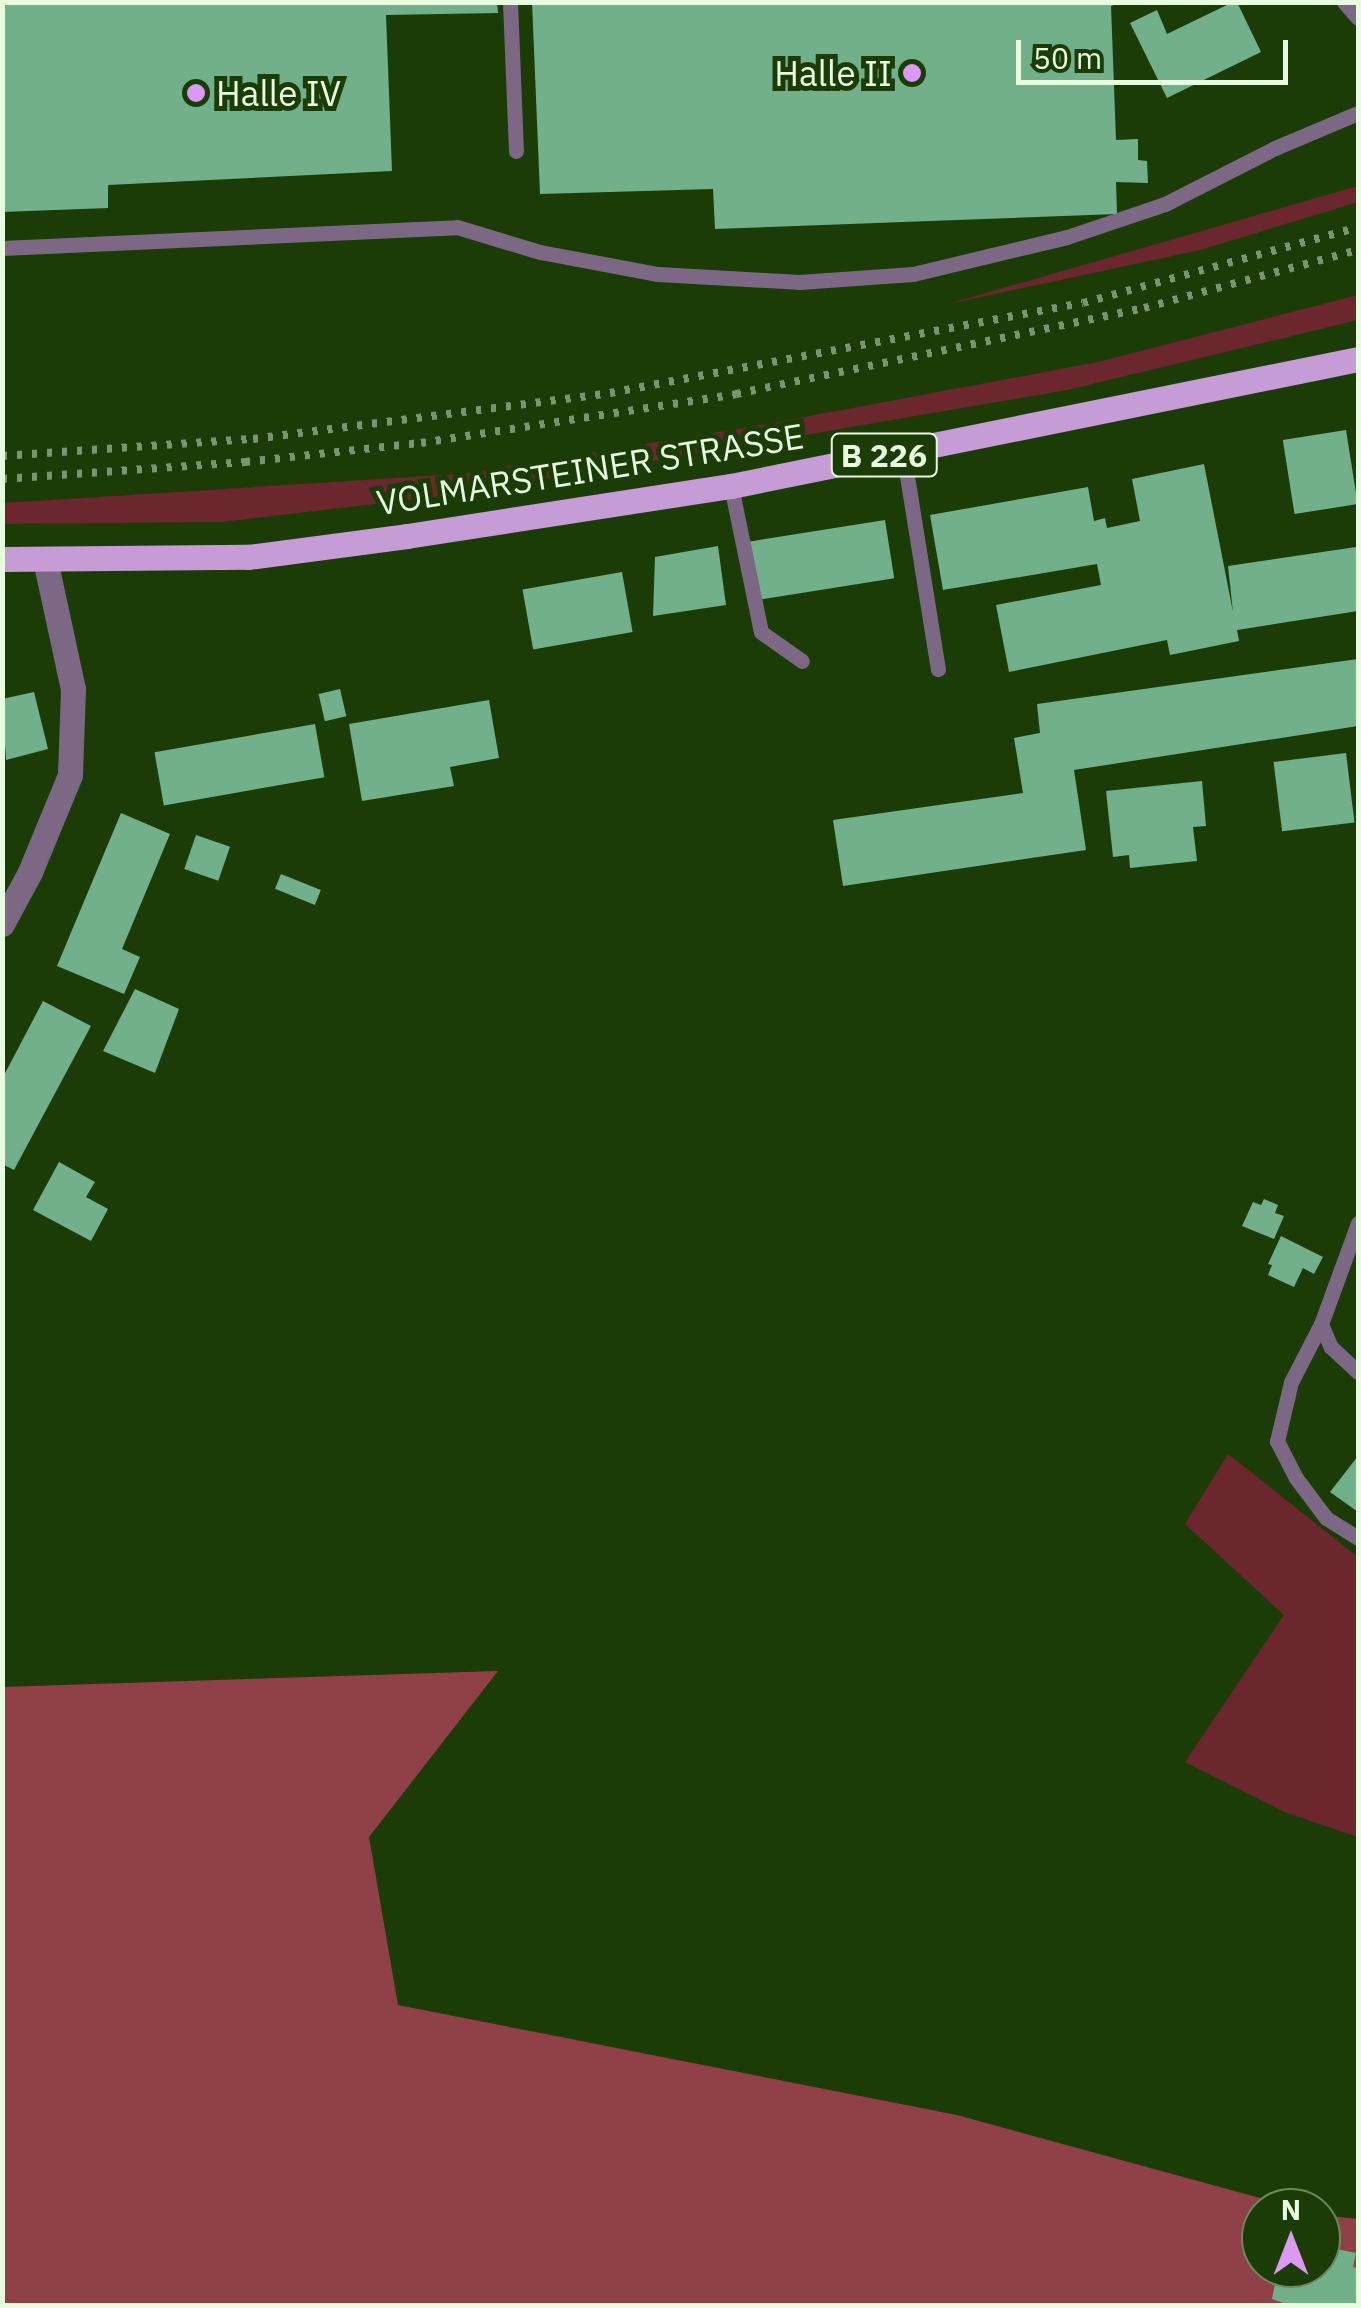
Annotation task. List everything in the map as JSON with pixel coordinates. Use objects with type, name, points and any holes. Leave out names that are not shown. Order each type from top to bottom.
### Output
[{"type":"main road","name":"VOLMARSTEINER STRASSE","points":[[2,559],[248,557],[731,486],[1358,359]]},
{"type":"street","points":[[2,924],[30,872],[70,775],[73,688],[44,560]]},
{"type":"lane","points":[[510,2],[516,150]]},
{"type":"lane","points":[[1344,2],[1358,18]]},
{"type":"lane","points":[[2,248],[456,227],[540,252],[658,274],[800,282],[912,274],[1067,237],[1165,204],[1275,148],[1358,113]]},
{"type":"lane","points":[[903,451],[938,668]]},
{"type":"lane","points":[[731,486],[762,632],[802,661]]},
{"type":"lane","points":[[1358,1223],[1321,1324],[1292,1382],[1277,1441],[1296,1478],[1326,1518],[1358,1538]]},
{"type":"lane","points":[[1321,1324],[1331,1347],[1358,1372]]},
{"type":"shaded area","points":[[1358,186],[1358,202],[1200,250],[948,304]]},
{"type":"shaded area","points":[[1358,295],[1358,320],[1067,390],[460,494],[221,522],[3,524],[3,503],[460,474],[762,425],[1098,362]]},
{"type":"shaded area","points":[[1228,1454],[1358,1557],[1358,1837],[1287,1813],[1185,1762],[1284,1615],[1185,1524]]},
{"type":"shaded area","points":[[498,1671],[369,1837],[398,2005],[957,2115],[1241,2193],[1241,2288],[1341,2288],[1341,2217],[1358,2219],[1358,2305],[3,2305],[2,1687]]},
{"type":"building","name":"Halle IV","points":[[2,2],[497,2],[498,13],[386,15],[392,171],[108,185],[108,208],[2,212]]},
{"type":"building","name":"Halle II","points":[[532,2],[1122,2],[1111,6],[1116,140],[1138,139],[1138,160],[1147,161],[1148,183],[1116,182],[1117,214],[715,229],[713,189],[540,194]]},
{"type":"building","points":[[1237,2],[1261,52],[1167,98],[1130,23],[1157,10],[1167,34]]},
{"type":"building","points":[[1346,430],[1358,504],[1295,514],[1283,440]]},
{"type":"building","points":[[1204,464],[1233,612],[1228,566],[1356,547],[1358,611],[1237,630],[1239,641],[1170,655],[1167,640],[1009,672],[996,605],[1101,585],[1097,564],[943,590],[930,515],[1088,487],[1094,521],[1105,518],[1107,528],[1140,521],[1132,479]]},
{"type":"building","points":[[885,520],[894,578],[756,600],[747,542]]},
{"type":"building","points":[[718,546],[726,605],[653,616],[655,557]]},
{"type":"building","points":[[622,572],[633,632],[533,650],[523,590]]},
{"type":"building","points":[[1358,659],[1358,726],[1074,770],[1086,850],[843,886],[833,820],[1023,793],[1014,738],[1040,733],[1037,704]]},
{"type":"building","points":[[340,689],[346,716],[325,721],[319,694]]},
{"type":"building","points":[[34,692],[48,749],[6,760],[2,699]]},
{"type":"building","points":[[489,700],[499,758],[450,767],[454,786],[362,801],[349,724]]},
{"type":"building","points":[[315,724],[324,777],[164,805],[154,752]]},
{"type":"building","points":[[1346,753],[1355,822],[1282,831],[1274,762]]},
{"type":"building","points":[[1202,781],[1206,826],[1193,827],[1197,861],[1130,868],[1129,855],[1113,857],[1106,791]]},
{"type":"building","points":[[121,813],[170,834],[122,949],[140,957],[124,994],[57,966]]},
{"type":"building","points":[[196,835],[230,847],[218,881],[184,869]]},
{"type":"building","points":[[281,874],[321,890],[315,905],[275,889]]},
{"type":"building","points":[[135,989],[179,1009],[155,1073],[103,1051]]},
{"type":"building","points":[[43,1001],[91,1026],[14,1170],[2,1164],[2,1079]]},
{"type":"building","points":[[59,1162],[95,1182],[86,1197],[108,1209],[91,1241],[33,1210]]},
{"type":"building","points":[[1264,1199],[1278,1205],[1275,1213],[1284,1216],[1274,1239],[1242,1226],[1253,1202],[1261,1205]]},
{"type":"building","points":[[1281,1236],[1323,1257],[1314,1274],[1303,1268],[1294,1287],[1268,1275],[1272,1265],[1268,1264]]},
{"type":"building","points":[[1358,1456],[1358,1512],[1330,1492]]},
{"type":"building","points":[[1341,2250],[1356,2253],[1353,2267],[1358,2268],[1358,2306],[1292,2306],[1272,2299],[1274,2288],[1341,2288]]},
{"type":"railway","points":[[2,456],[253,439],[610,393],[1083,303],[1358,227]]},
{"type":"railway","points":[[2,479],[245,462],[421,443],[736,394],[1144,308],[1358,250]]},
{"type":"place","name":"Halle II","points":[[912,73]]},
{"type":"place","name":"Halle IV","points":[[196,93]]}]
